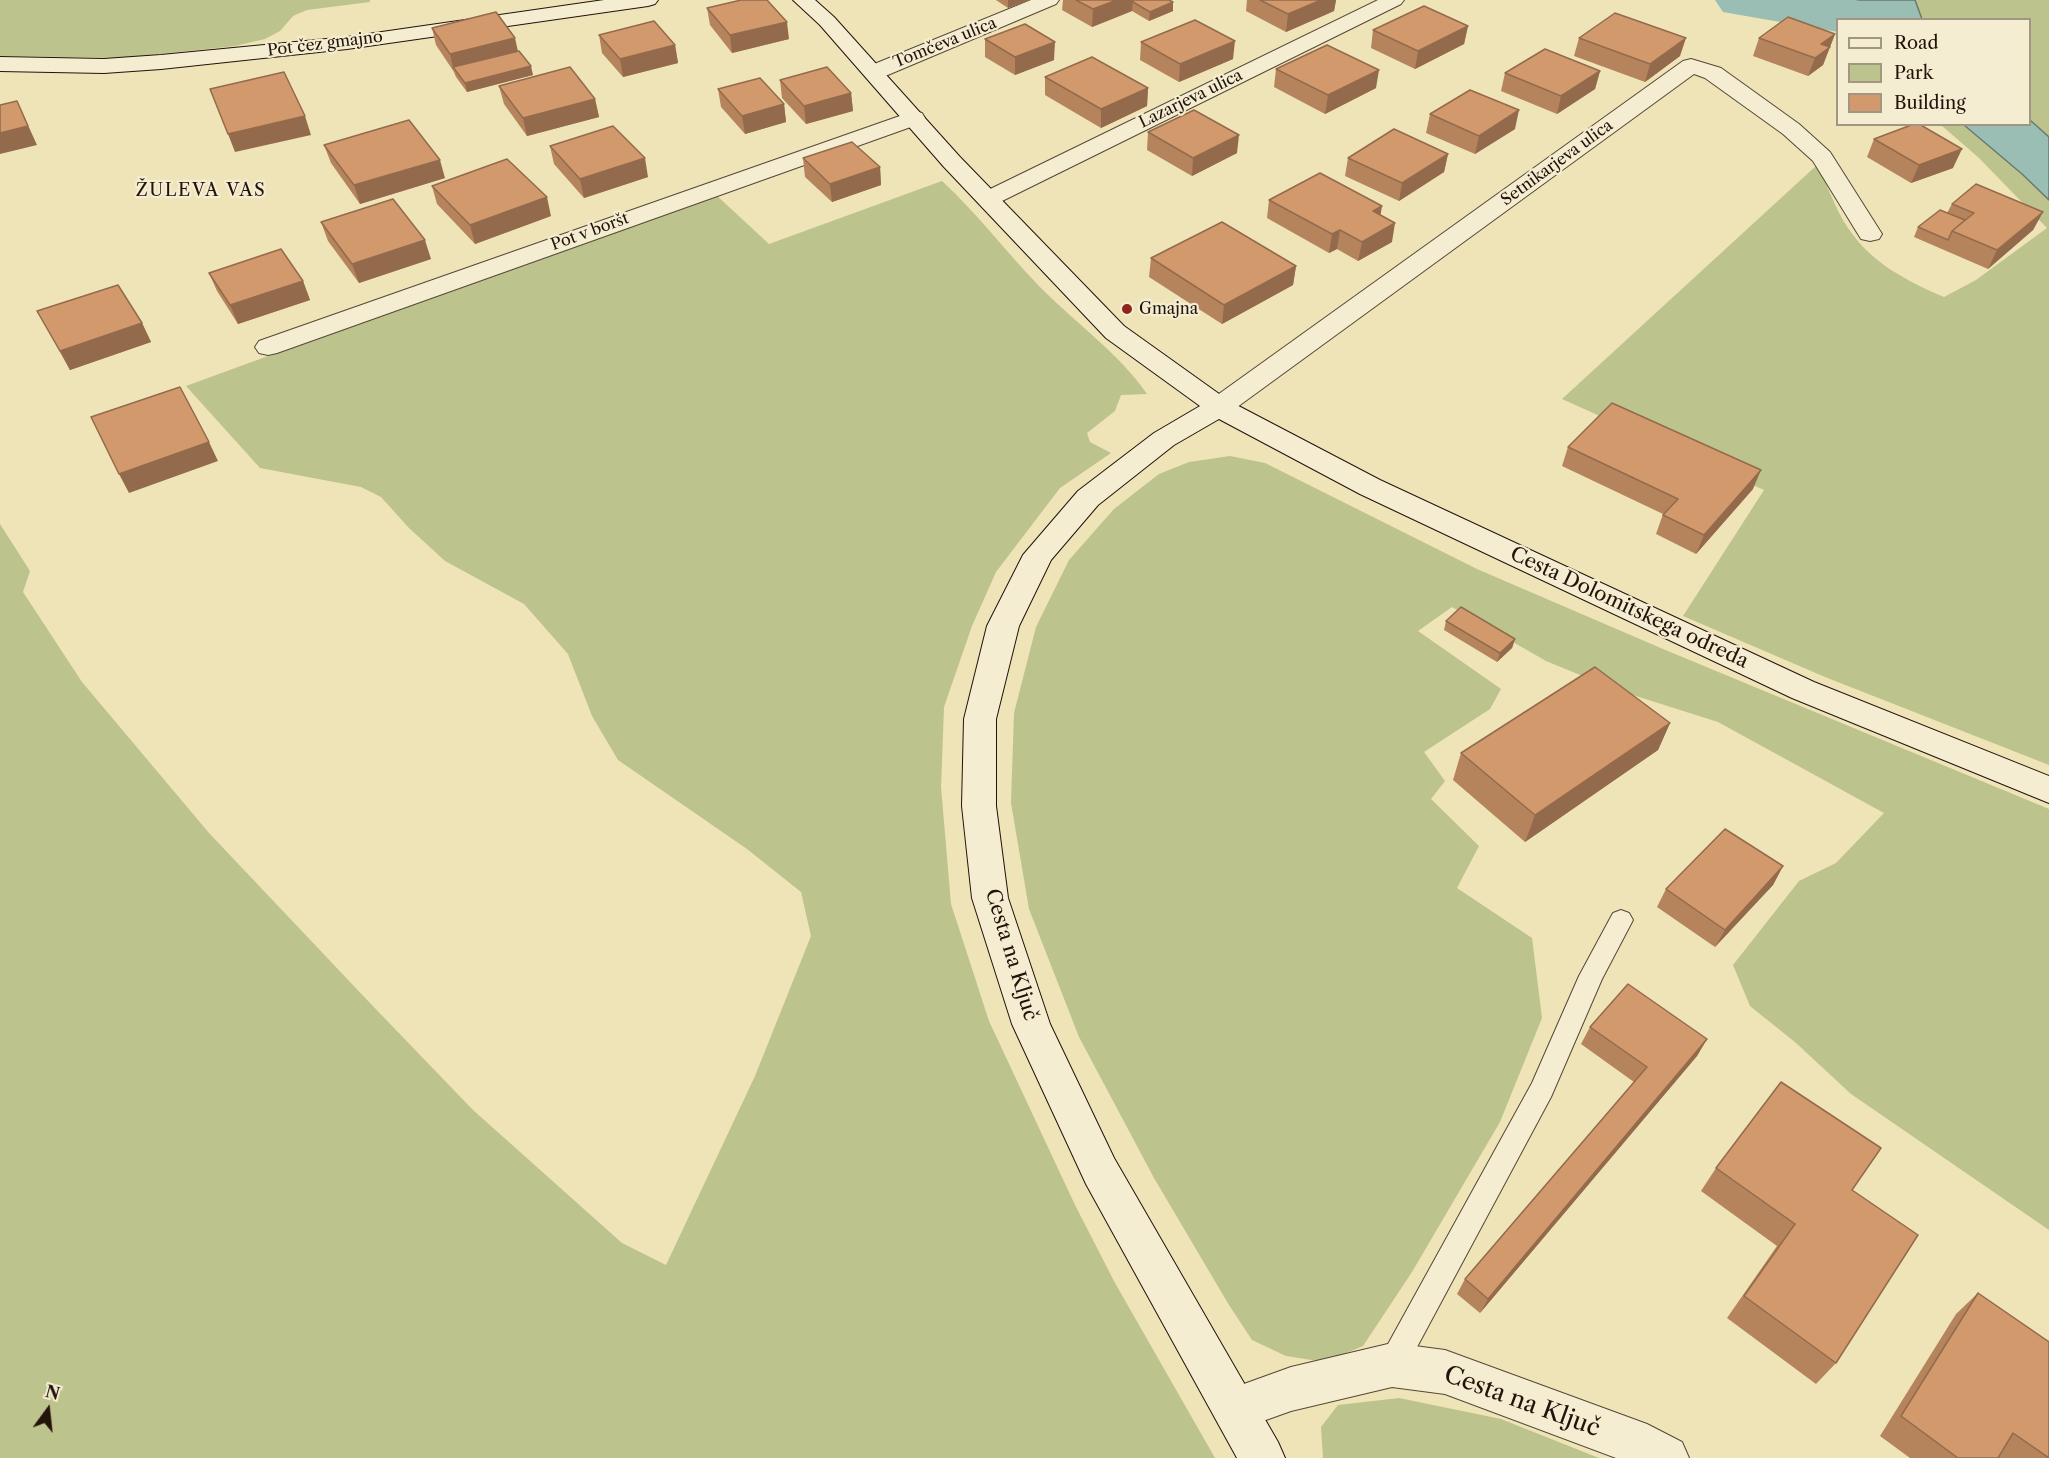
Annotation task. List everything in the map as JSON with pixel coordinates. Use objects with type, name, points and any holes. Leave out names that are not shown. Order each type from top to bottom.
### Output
[{"type":"street","name":"Pot čez gmajno","points":[[0,64],[105,66],[160,62],[347,43],[648,0]]},
{"type":"street","name":"Cesta Dolomitskega odreda","points":[[803,0],[827,21],[988,199],[1115,332],[1219,407],[1370,487],[1803,690],[2049,790]]},
{"type":"street","name":"Tomčeva ulica","points":[[874,72],[1049,0]]},
{"type":"street","name":"Lazarjeva ulica","points":[[988,199],[1394,0]]},
{"type":"street","name":"Setnikarjeva ulica","points":[[1219,407],[1691,66],[1713,73],[1791,129],[1822,157],[1870,234]]},
{"type":"street","name":"Pot v boršt","points":[[268,347],[914,118]]},
{"type":"street","name":"Cesta na Ključ","points":[[1219,407],[1164,439],[1126,466],[1088,498],[1038,555],[1003,626],[980,719],[979,806],[990,898],[1031,1024],[1100,1171],[1262,1458]]},
{"type":"street","name":"Cesta na Ključ","points":[[1235,1409],[1291,1389],[1392,1365],[1445,1372],[1647,1447],[1666,1458]]},
{"type":"lane","points":[[1392,1365],[1542,1089],[1591,976],[1622,920]]},
{"type":"green space","points":[[0,0],[370,0],[370,2],[307,10],[293,16],[280,31],[265,39],[235,46],[124,58],[0,56]]},
{"type":"green space","points":[[1915,0],[2049,0],[2049,137],[2031,121],[2031,18],[1922,18]]},
{"type":"green space","points":[[1942,126],[1965,126],[2049,200],[2049,765],[1825,677],[1683,616],[1764,490],[1562,399],[1817,165],[1843,221],[1857,240],[1891,270],[1944,297],[1976,280],[2047,228],[1979,158]]},
{"type":"green space","points":[[942,181],[1039,286],[1124,365],[1147,394],[1121,395],[1115,411],[1087,433],[1090,442],[1111,453],[1060,488],[996,572],[972,626],[944,707],[941,787],[951,904],[989,1021],[1075,1205],[1115,1283],[1215,1458],[0,1458],[0,524],[30,571],[23,592],[82,682],[209,833],[473,1110],[622,1243],[666,1265],[755,1076],[811,936],[801,892],[747,849],[618,760],[592,716],[568,654],[524,604],[445,561],[409,528],[381,497],[361,487],[260,468],[186,386],[714,193],[769,244]]},
{"type":"green space","points":[[1230,456],[1265,463],[1477,569],[1663,649],[2049,809],[2049,1230],[1851,1094],[1796,1043],[1750,1006],[1733,965],[1799,881],[1836,863],[1884,813],[1718,722],[1617,690],[1546,661],[1452,607],[1418,631],[1501,689],[1490,709],[1424,752],[1445,781],[1431,799],[1479,846],[1457,888],[1532,938],[1542,1018],[1500,1122],[1412,1272],[1363,1346],[1325,1362],[1286,1356],[1252,1340],[1154,1178],[1079,1037],[1029,909],[1011,803],[1014,713],[1036,627],[1069,560],[1114,509],[1159,474],[1189,462]]},
{"type":"green space","points":[[1399,1398],[1501,1419],[1599,1458],[1323,1458],[1321,1427],[1338,1405]]},
{"type":"water","points":[[1850,0],[1915,0],[1922,18],[1845,18]]},
{"type":"water","points":[[2031,121],[2049,137],[2049,200],[1965,126],[2031,126]]},
{"type":"building","points":[[741,0],[767,0],[787,22],[730,35],[707,8]]},
{"type":"building","points":[[1076,0],[1117,0],[1093,9]]},
{"type":"building","points":[[1133,0],[1169,0],[1173,2],[1150,12]]},
{"type":"building","points":[[1260,0],[1321,0],[1288,14]]},
{"type":"building","points":[[1424,6],[1468,26],[1418,51],[1373,30]]},
{"type":"building","points":[[496,12],[515,38],[450,54],[432,28]]},
{"type":"building","points":[[1615,13],[1686,38],[1650,64],[1579,38]]},
{"type":"building","points":[[1788,17],[1835,34],[1821,44],[1830,47],[1815,58],[1759,38]]},
{"type":"building","points":[[1195,20],[1235,41],[1180,64],[1141,42]]},
{"type":"building","points":[[654,21],[675,45],[620,59],[599,35]]},
{"type":"building","points":[[1025,24],[1055,42],[1015,57],[985,39]]},
{"type":"building","points":[[1327,45],[1379,70],[1328,95],[1276,69]]},
{"type":"building","points":[[1545,49],[1600,71],[1561,96],[1505,73]]},
{"type":"building","points":[[519,51],[531,66],[465,83],[453,67]]},
{"type":"building","points":[[1092,57],[1148,88],[1101,109],[1045,77]]},
{"type":"building","points":[[570,67],[595,99],[523,118],[499,86]]},
{"type":"building","points":[[827,67],[851,93],[804,106],[780,80]]},
{"type":"building","points":[[284,72],[305,116],[228,134],[210,89]]},
{"type":"building","points":[[760,78],[784,104],[742,116],[718,89]]},
{"type":"building","points":[[1470,90],[1519,110],[1479,136],[1430,114]]},
{"type":"building","points":[[17,101],[28,126],[0,133],[0,105]]},
{"type":"building","points":[[1194,110],[1239,135],[1193,158],[1148,132]]},
{"type":"building","points":[[409,120],[440,160],[354,185],[324,145]]},
{"type":"building","points":[[613,126],[645,158],[580,179],[550,146]]},
{"type":"building","points":[[1909,126],[1922,126],[1962,149],[1919,165],[1874,139]]},
{"type":"building","points":[[1394,129],[1448,154],[1402,183],[1348,158]]},
{"type":"building","points":[[852,142],[880,167],[830,184],[803,158]]},
{"type":"building","points":[[507,159],[547,197],[470,225],[432,186]]},
{"type":"building","points":[[1320,173],[1382,206],[1373,211],[1395,223],[1362,242],[1340,230],[1332,234],[1269,200]]},
{"type":"building","points":[[1976,184],[2043,212],[1997,250],[1952,231],[1974,213],[1952,204]]},
{"type":"building","points":[[393,199],[425,240],[352,264],[321,222]]},
{"type":"building","points":[[1940,210],[1965,220],[1952,231],[1948,240],[1918,227]]},
{"type":"building","points":[[1222,222],[1296,266],[1224,305],[1151,258]]},
{"type":"building","points":[[281,249],[303,281],[230,305],[209,273]]},
{"type":"building","points":[[118,285],[142,323],[60,351],[37,311]]},
{"type":"building","points":[[180,387],[209,442],[119,474],[91,417]]},
{"type":"building","points":[[1612,403],[1761,470],[1704,535],[1663,515],[1678,499],[1568,447]]},
{"type":"building","points":[[1461,607],[1515,639],[1500,653],[1446,621]]},
{"type":"building","points":[[1595,667],[1670,723],[1535,815],[1461,753]]},
{"type":"building","points":[[1725,829],[1783,866],[1725,930],[1666,889]]},
{"type":"building","points":[[1628,984],[1707,1039],[1488,1299],[1465,1279],[1647,1067],[1590,1027]]},
{"type":"building","points":[[1781,1082],[1881,1148],[1852,1190],[1918,1235],[1836,1363],[1744,1296],[1795,1224],[1716,1168]]},
{"type":"building","points":[[1978,1293],[2049,1342],[2049,1458],[2013,1433],[1998,1458],[1958,1458],[1901,1416]]},
{"type":"waterway","points":[[1743,0],[1860,18]]},
{"type":"place","name":"Gmajna","points":[[1127,309]]},
{"type":"district","name":"ŽULEVA VAS","points":[[201,191]]}]
